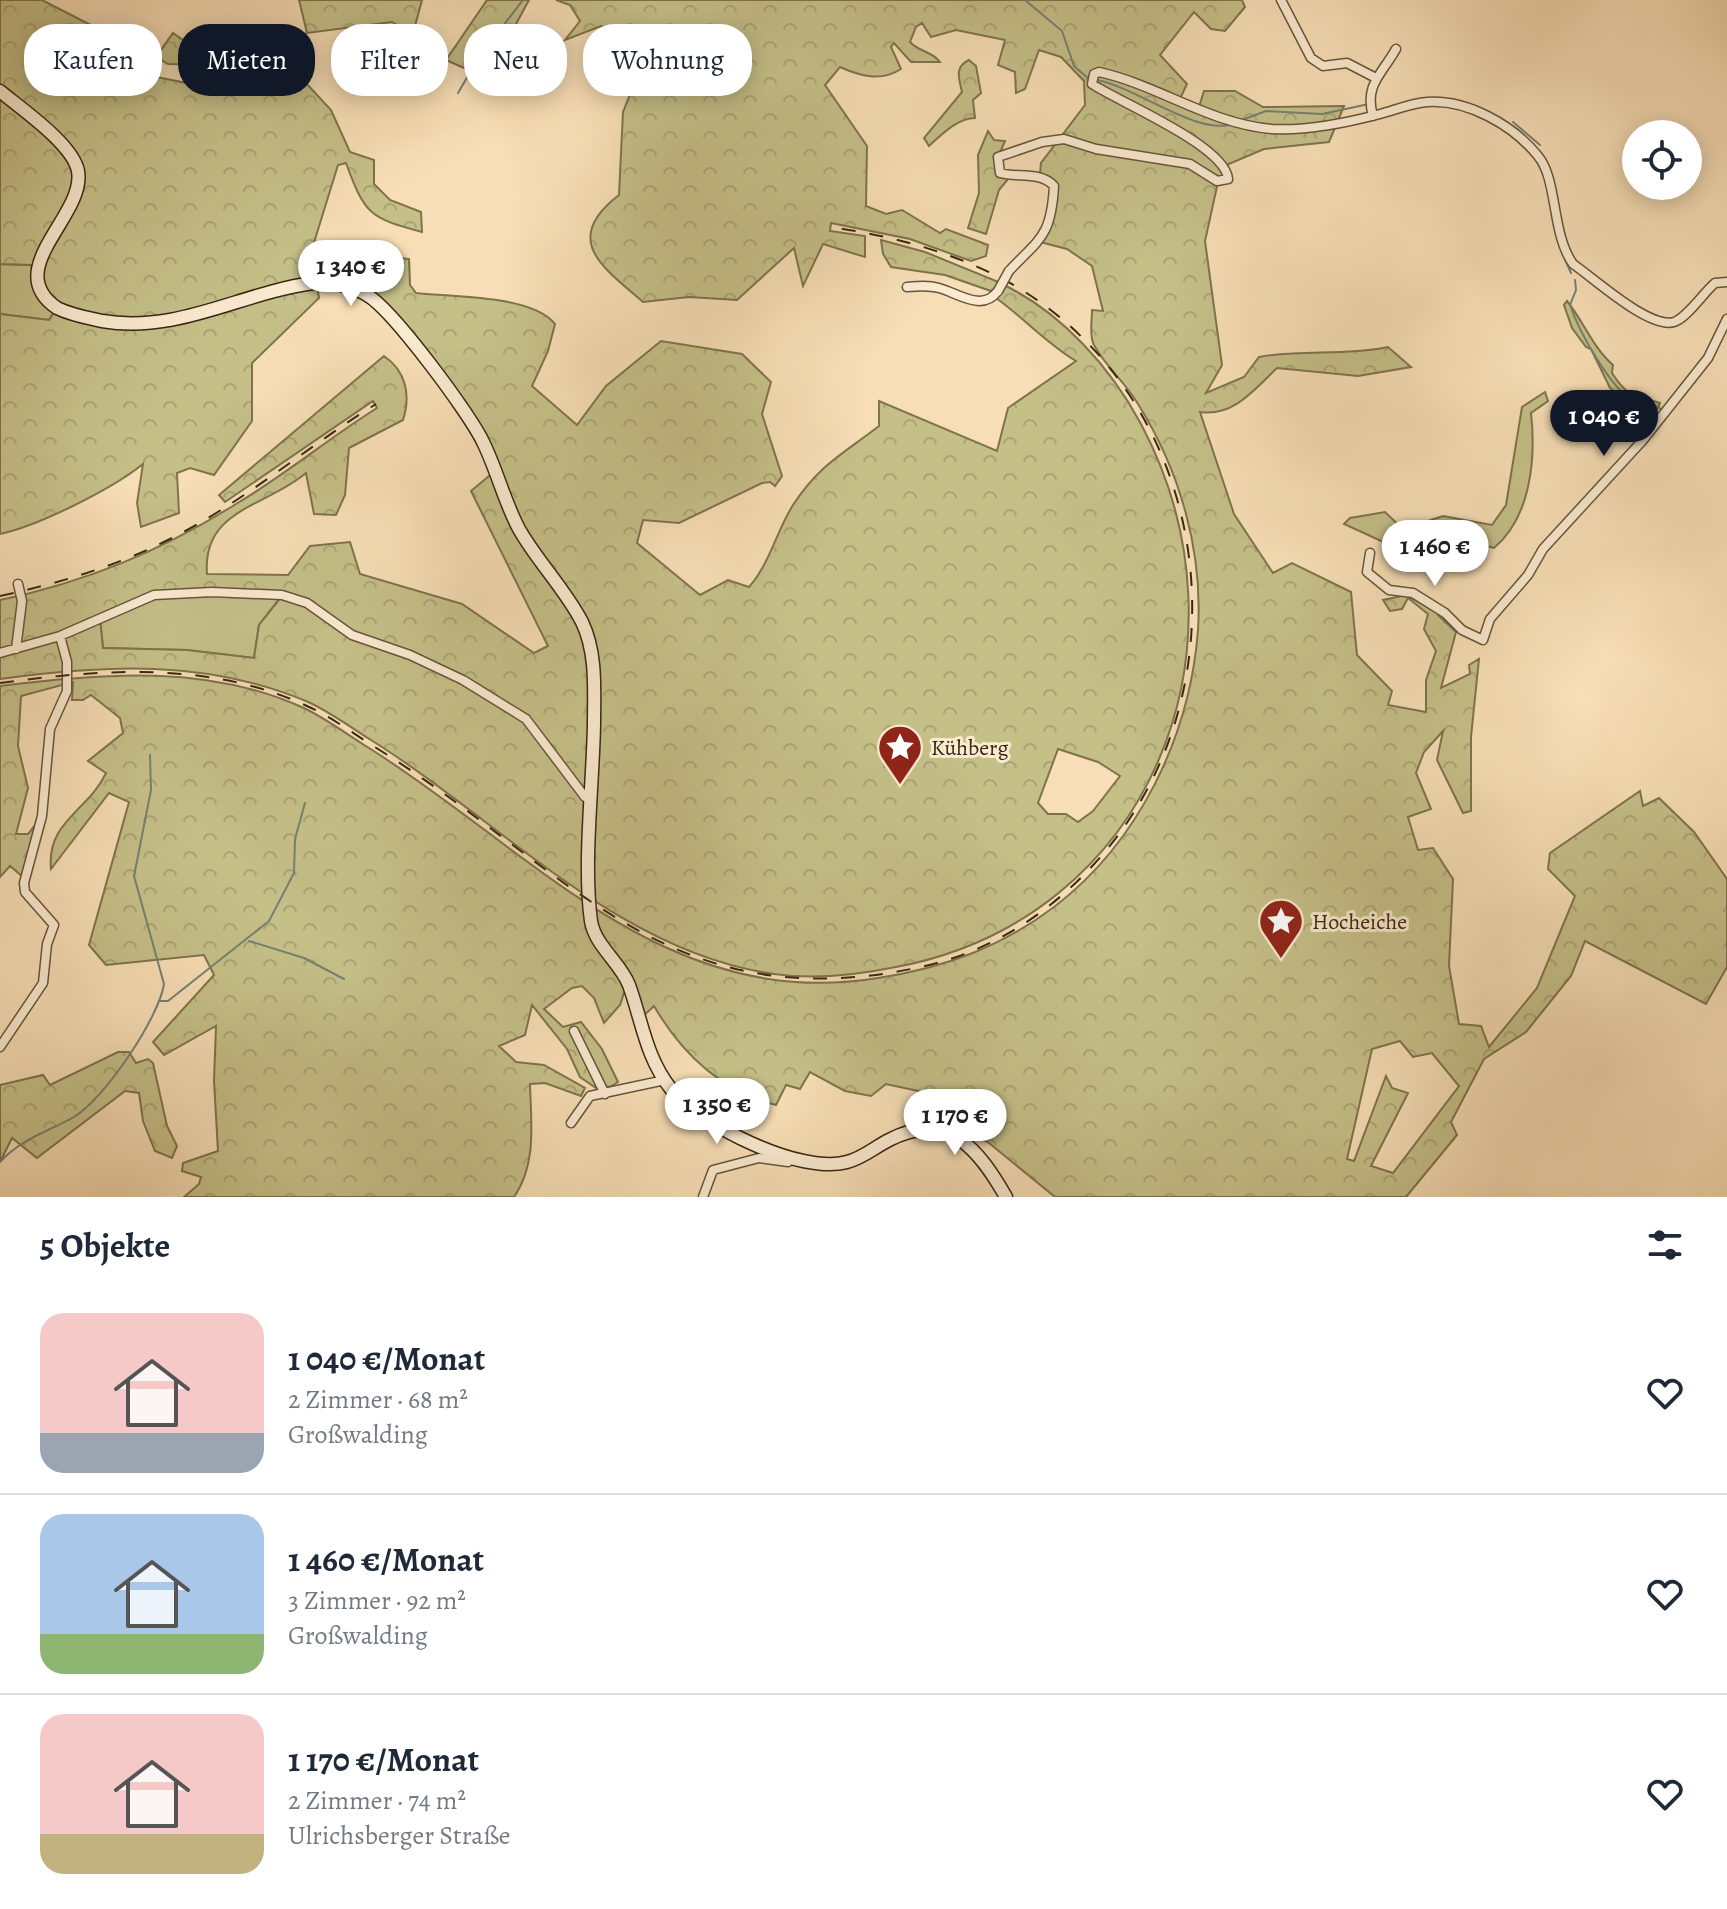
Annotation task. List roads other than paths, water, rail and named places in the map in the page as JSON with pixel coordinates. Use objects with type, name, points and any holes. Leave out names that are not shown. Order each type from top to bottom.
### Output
[{"type":"street","points":[[1281,0],[1311,58],[1323,66],[1347,63],[1374,77]]},
{"type":"street","points":[[1371,109],[1374,77],[1396,49]]},
{"type":"street","points":[[907,287],[930,286],[978,302],[990,299],[998,291],[1009,271],[1038,246],[1044,234],[1054,186],[1048,180],[1024,174],[1000,173],[998,157],[1042,142],[1064,139],[1096,149],[1190,164],[1211,179],[1228,179],[1223,165],[1182,132],[1093,80],[1109,74],[1197,110],[1271,129],[1338,124],[1371,109],[1427,102],[1459,105],[1512,132],[1541,159],[1559,238],[1573,264],[1645,317],[1659,323],[1677,321],[1715,283],[1727,282]]},
{"type":"street","points":[[0,91],[59,141],[78,169],[77,191],[70,207],[41,242],[35,255],[33,271],[37,286],[44,298],[58,309],[121,324],[175,322],[311,283],[325,283],[369,295],[395,323],[471,421],[522,535],[584,626],[593,672],[590,882],[593,932],[628,985],[646,1044],[665,1080],[683,1102],[712,1124],[801,1159],[835,1165],[849,1162],[907,1132],[940,1130],[955,1136],[976,1153],[1006,1197]]},
{"type":"street","points":[[1370,553],[1367,572],[1389,590],[1413,593],[1445,613],[1462,630],[1483,640],[1490,619],[1528,575],[1543,549],[1643,440],[1708,358],[1727,319]]},
{"type":"street","points":[[16,649],[22,601],[18,584]]},
{"type":"street","points":[[0,653],[60,636],[154,595],[240,592],[295,599],[307,603],[352,635],[410,655],[463,680],[526,719],[585,797],[592,800]]},
{"type":"street","points":[[0,1047],[39,991],[47,969],[47,944],[54,925],[25,892],[24,883],[42,816],[50,729],[67,691],[67,662],[60,636]]},
{"type":"street","points":[[574,1031],[605,1094]]},
{"type":"street","points":[[571,1123],[590,1096],[665,1080]]},
{"type":"street","points":[[703,1197],[713,1170],[759,1158],[790,1162],[801,1159]]},
{"type":"waterway","points":[[458,93],[479,57],[523,0]]},
{"type":"waterway","points":[[1025,0],[1062,31],[1074,66],[1090,80]]},
{"type":"waterway","points":[[1096,80],[1201,123],[1218,126],[1232,124]]},
{"type":"waterway","points":[[1242,120],[1266,111],[1322,114],[1369,104]]},
{"type":"waterway","points":[[1513,122],[1540,145]]},
{"type":"waterway","points":[[1564,257],[1571,273]]},
{"type":"waterway","points":[[1575,280],[1576,290],[1570,305],[1605,372],[1634,403],[1646,400],[1661,409]]},
{"type":"waterway","points":[[0,1162],[26,1142],[86,1108],[128,1056],[160,999],[164,984],[134,876],[151,790],[150,755]]},
{"type":"waterway","points":[[161,1001],[168,1001],[269,921],[294,873],[295,839],[305,803]]},
{"type":"waterway","points":[[249,941],[304,958],[344,979]]},
{"type":"railway","points":[[0,683],[78,674],[156,672],[233,681],[270,692],[316,710],[378,749],[446,795],[568,886],[628,925],[690,955],[759,974],[836,978],[925,966],[982,947],[1008,933],[1057,899],[1100,857],[1119,834],[1159,766],[1183,692],[1192,615],[1186,538],[1165,464],[1130,396],[1081,336],[1017,287],[973,265],[903,241],[830,227]]},
{"type":"railway","points":[[0,596],[88,573],[172,538],[225,508],[376,404]]},
{"type":"place","name":"Kühberg","points":[[900,786]]},
{"type":"place","name":"Hocheiche","points":[[1281,960]]}]
